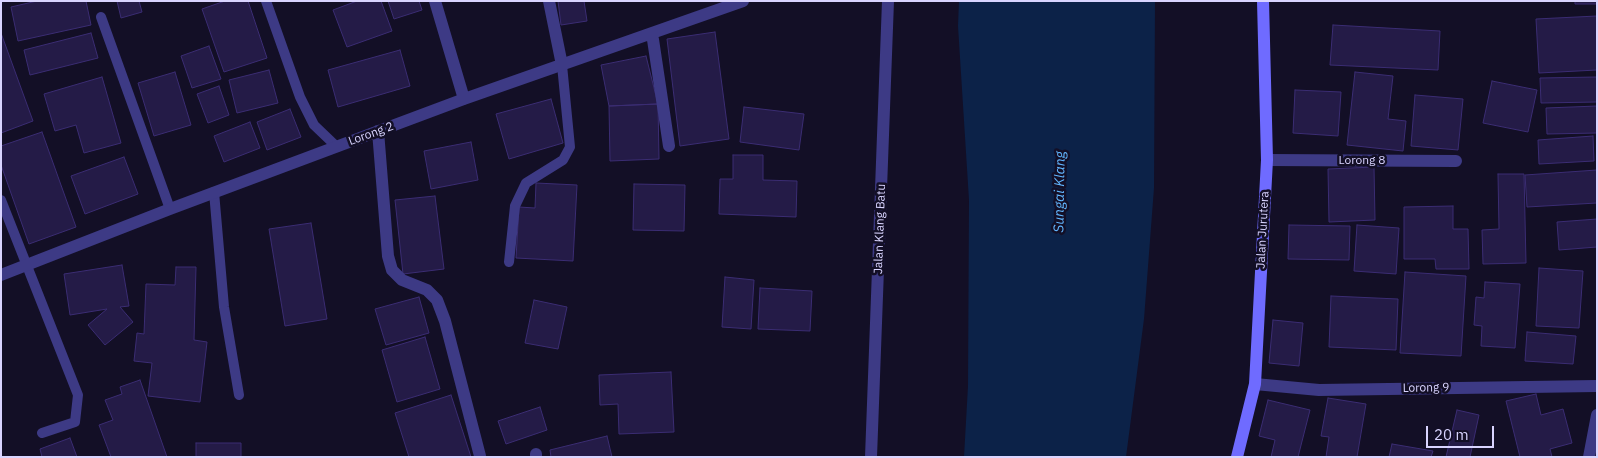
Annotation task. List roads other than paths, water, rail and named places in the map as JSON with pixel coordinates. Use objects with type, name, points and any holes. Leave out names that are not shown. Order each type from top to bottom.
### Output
[{"type":"street","points":[[434,1],[464,99]]},
{"type":"street","points":[[549,1],[562,65]]},
{"type":"street","name":"Lorong 2","points":[[1,275],[214,192],[464,99],[652,33],[718,5],[743,1]]},
{"type":"street","name":"Jalan Klang Batu","points":[[871,457],[888,1]]},
{"type":"street","name":"Jalan Jurutera","points":[[1237,457],[1255,384],[1267,160],[1263,1]]},
{"type":"street","points":[[652,33],[669,146]]},
{"type":"street","points":[[378,131],[388,256],[392,270],[402,280],[427,290],[437,300],[445,321],[480,456]]},
{"type":"street","name":"Lorong 8","points":[[1267,160],[1456,161]]},
{"type":"street","name":"Lorong 9","points":[[1255,384],[1319,390],[1597,386]]},
{"type":"street","points":[[1589,457],[1597,414]]},
{"type":"lane","points":[[266,1],[300,97],[314,125],[337,147]]},
{"type":"lane","points":[[101,17],[170,209]]},
{"type":"lane","points":[[509,262],[515,206],[526,183],[563,160],[570,147],[562,65]]},
{"type":"lane","points":[[214,192],[224,306],[239,395]]},
{"type":"lane","points":[[1,200],[78,394],[75,422],[42,433]]},
{"type":"water","name":"Sungai Klang","points":[[959,1],[1155,1],[1154,188],[1144,319],[1126,457],[964,457],[968,386],[969,200],[958,26]]}]
